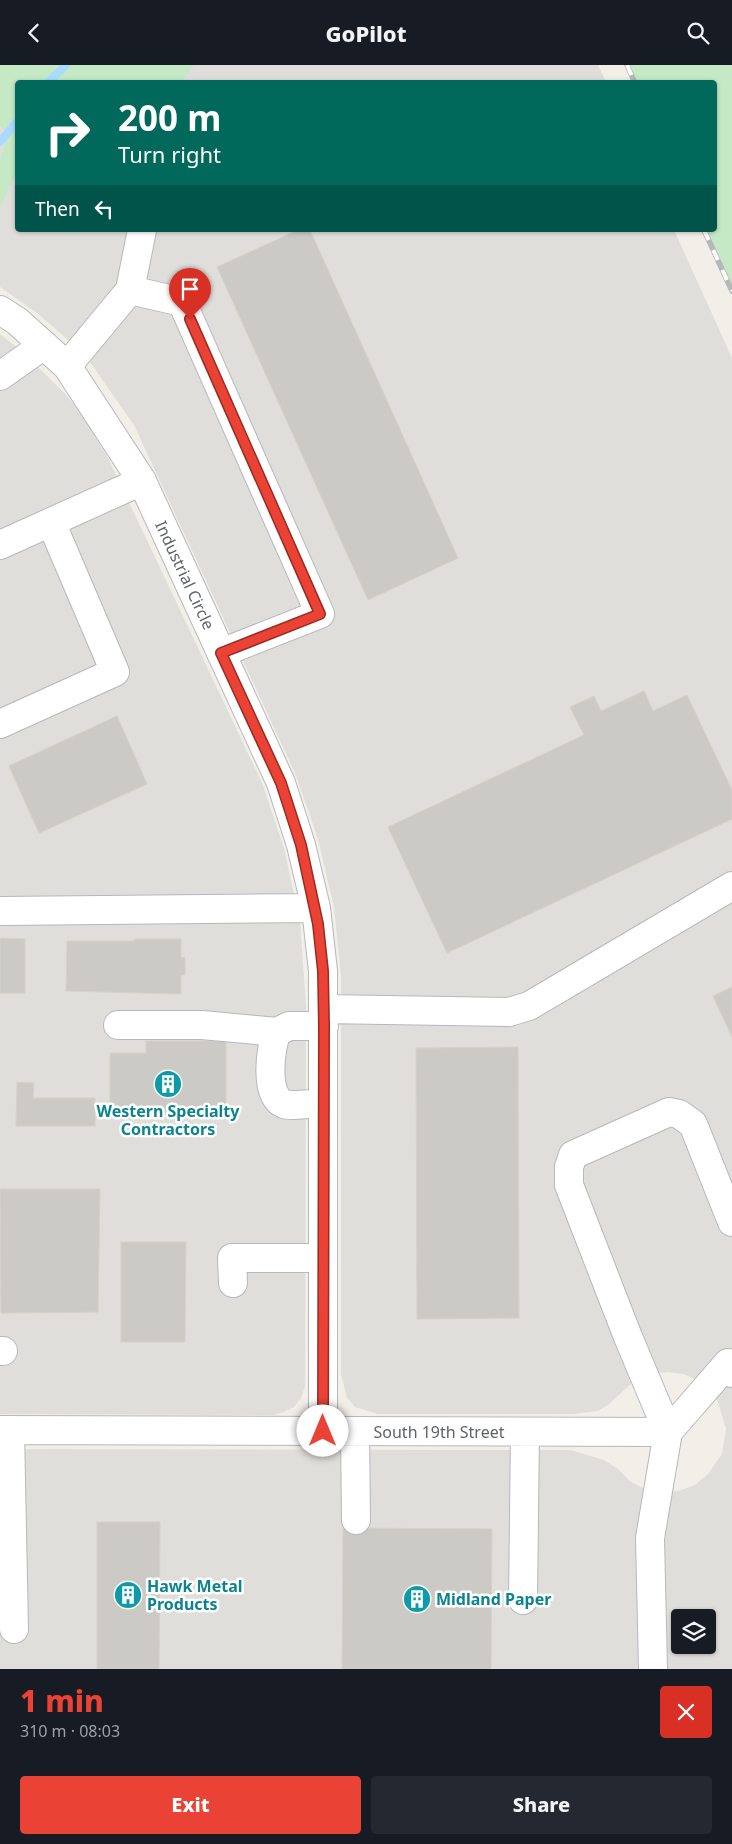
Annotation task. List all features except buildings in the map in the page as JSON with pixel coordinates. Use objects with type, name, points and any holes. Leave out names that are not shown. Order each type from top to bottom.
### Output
[{"type":"street","points":[[67,365],[130,291],[142,232]]},
{"type":"street","points":[[130,291],[182,301],[320,614],[221,653]]},
{"type":"street","name":"Industrial Circle","points":[[0,310],[67,365],[142,481],[281,783],[301,845],[316,908],[323,971],[323,1431]]},
{"type":"street","points":[[0,376],[44,345]]},
{"type":"street","points":[[0,545],[142,481]]},
{"type":"street","points":[[0,725],[115,672],[51,522]]},
{"type":"street","points":[[118,1025],[202,1025],[277,1032],[289,1026],[324,1017],[509,1012],[528,1007],[732,887]]},
{"type":"street","points":[[0,911],[316,908]]},
{"type":"street","points":[[277,1032],[271,1044],[270,1065],[271,1083],[275,1097],[285,1104],[323,1103]]},
{"type":"street","points":[[653,1669],[650,1538],[668,1432],[628,1337],[569,1185],[569,1167],[574,1155],[670,1112],[679,1114],[693,1123],[732,1222]]},
{"type":"street","points":[[232,1283],[232,1258],[323,1258]]},
{"type":"street","points":[[668,1432],[731,1366]]},
{"type":"street","points":[[5,1431],[14,1629]]},
{"type":"street","name":"South 19th Street","points":[[5,1431],[668,1432]]},
{"type":"street","points":[[355,1431],[356,1520]]},
{"type":"street","points":[[523,1600],[524,1432]]},
{"type":"shaded area","points":[[0,65],[598,65],[605,80],[15,80],[15,232],[675,232],[732,358],[732,1669],[0,1669],[0,1449],[570,1450],[604,1460],[618,1469],[630,1481],[645,1489],[662,1492],[679,1491],[695,1485],[708,1474],[722,1454],[726,1429],[718,1402],[709,1390],[697,1380],[683,1374],[668,1372],[651,1373],[635,1380],[608,1405],[598,1411],[573,1414],[378,1414],[355,1407],[347,1398],[341,1374],[341,976],[334,907],[318,839],[295,773],[134,425],[92,365],[66,338],[37,313],[0,287]]},
{"type":"shaded area","points":[[0,334],[24,353],[67,396],[82,415],[108,458],[262,783],[284,848],[300,922],[306,1006],[305,1387],[301,1398],[294,1407],[273,1415],[0,1414]]},
{"type":"green space","points":[[0,65],[194,65],[183,80],[15,80],[15,175],[0,208],[0,162],[6,139],[5,131],[0,126]]},
{"type":"green space","points":[[627,65],[732,65],[732,291],[705,232],[717,232],[717,80],[634,80]]},
{"type":"waterway","points":[[50,80],[66,65]]},
{"type":"waterway","points":[[0,142],[15,124]]},
{"type":"railway","points":[[627,65],[634,80]]},
{"type":"railway","points":[[705,232],[732,291]]},
{"type":"place","name":"Western Specialty Contractors","points":[[168,1084]]},
{"type":"place","name":"Hawk Metal Products","points":[[128,1595]]},
{"type":"place","name":"Midland Paper","points":[[417,1599]]},
{"type":"route","points":[[190,319],[320,614],[221,653],[281,783],[301,845],[316,908],[323,971],[324,1026],[323,1431]]}]
